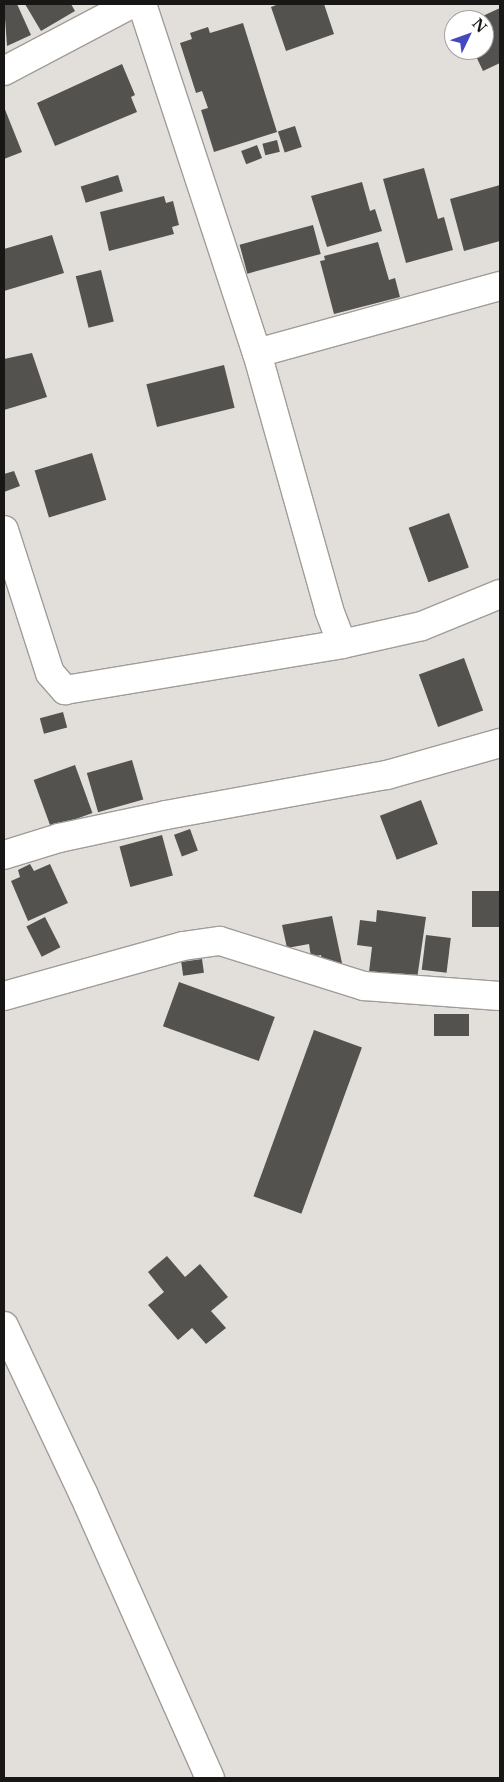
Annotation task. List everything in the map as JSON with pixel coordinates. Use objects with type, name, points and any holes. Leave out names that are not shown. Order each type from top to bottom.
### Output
[{"type":"street","points":[[4,72],[131,4]]},
{"type":"street","points":[[142,4],[257,353],[329,610],[342,644]]},
{"type":"street","points":[[257,353],[500,286]]},
{"type":"street","points":[[4,530],[50,673],[65,690],[97,688],[342,644],[422,626],[500,594]]},
{"type":"street","points":[[4,855],[60,838],[175,813],[371,779],[500,743]]},
{"type":"street","points":[[4,996],[183,946],[220,941],[364,986],[500,996]]},
{"type":"street","points":[[4,1326],[83,1493],[210,1778]]},
{"type":"building","points":[[4,4],[17,4],[31,35],[7,46]]},
{"type":"building","points":[[25,4],[71,4],[75,11],[41,31]]},
{"type":"building","points":[[279,4],[324,4],[334,34],[286,51],[271,7]]},
{"type":"building","points":[[500,8],[500,63],[483,71],[478,60],[494,60],[494,11]]},
{"type":"building","points":[[243,23],[277,132],[214,152],[201,110],[208,108],[202,91],[196,93],[180,43],[192,39],[190,33],[208,27],[210,33]]},
{"type":"building","points":[[122,64],[135,95],[131,97],[137,112],[55,146],[37,103]]},
{"type":"building","points":[[4,107],[22,152],[4,159]]},
{"type":"building","points":[[295,126],[302,147],[285,152],[278,132]]},
{"type":"building","points":[[277,140],[280,152],[265,155],[262,144]]},
{"type":"building","points":[[257,145],[262,158],[246,164],[241,151]]},
{"type":"building","points":[[424,168],[438,219],[444,217],[453,250],[406,263],[383,179]]},
{"type":"building","points":[[118,175],[123,191],[86,203],[81,186]]},
{"type":"building","points":[[362,182],[370,211],[375,209],[382,231],[327,247],[311,196]]},
{"type":"building","points":[[500,185],[500,241],[464,251],[450,199]]},
{"type":"building","points":[[164,196],[166,203],[173,201],[179,225],[172,227],[174,234],[109,251],[100,212]]},
{"type":"building","points":[[313,225],[321,254],[247,274],[240,245]]},
{"type":"building","points":[[52,235],[64,273],[4,291],[4,249]]},
{"type":"building","points":[[378,242],[389,280],[395,278],[400,297],[334,314],[320,261],[325,260],[324,256]]},
{"type":"building","points":[[101,270],[114,321],[89,328],[76,276]]},
{"type":"building","points":[[32,353],[47,397],[4,410],[4,359]]},
{"type":"building","points":[[224,365],[235,408],[157,427],[146,384]]},
{"type":"building","points":[[92,453],[106,500],[49,517],[35,471]]},
{"type":"building","points":[[14,471],[20,486],[4,492],[4,474]]},
{"type":"building","points":[[449,513],[469,568],[428,582],[409,528]]},
{"type":"building","points":[[464,658],[483,711],[438,727],[419,674]]},
{"type":"building","points":[[63,712],[67,727],[44,734],[40,718]]},
{"type":"building","points":[[132,760],[143,799],[98,812],[87,773]]},
{"type":"building","points":[[75,765],[92,813],[51,828],[34,780]]},
{"type":"building","points":[[421,800],[438,844],[397,860],[380,816]]},
{"type":"building","points":[[190,829],[198,851],[182,856],[174,835]]},
{"type":"building","points":[[162,835],[173,876],[130,887],[119,846]]},
{"type":"building","points":[[30,864],[34,871],[50,864],[68,903],[28,921],[11,881],[20,877],[18,870]]},
{"type":"building","points":[[472,891],[500,891],[500,927],[472,927]]},
{"type":"building","points":[[377,910],[426,917],[417,979],[369,972],[372,947],[357,945],[360,920],[376,922]]},
{"type":"building","points":[[332,916],[342,963],[323,966],[321,955],[311,957],[309,944],[287,948],[282,925]]},
{"type":"building","points":[[45,917],[60,947],[42,957],[26,927]]},
{"type":"building","points":[[426,935],[451,938],[447,973],[422,970]]},
{"type":"building","points":[[202,959],[204,973],[183,976],[181,962]]},
{"type":"building","points":[[179,982],[275,1017],[259,1061],[163,1026]]},
{"type":"building","points":[[434,1014],[469,1014],[469,1036],[434,1036]]},
{"type":"building","points":[[314,1030],[362,1047],[301,1214],[253,1196]]},
{"type":"building","points":[[167,1256],[185,1277],[200,1264],[228,1297],[211,1311],[226,1328],[206,1344],[192,1328],[178,1340],[148,1305],[164,1292],[148,1272]]}]
